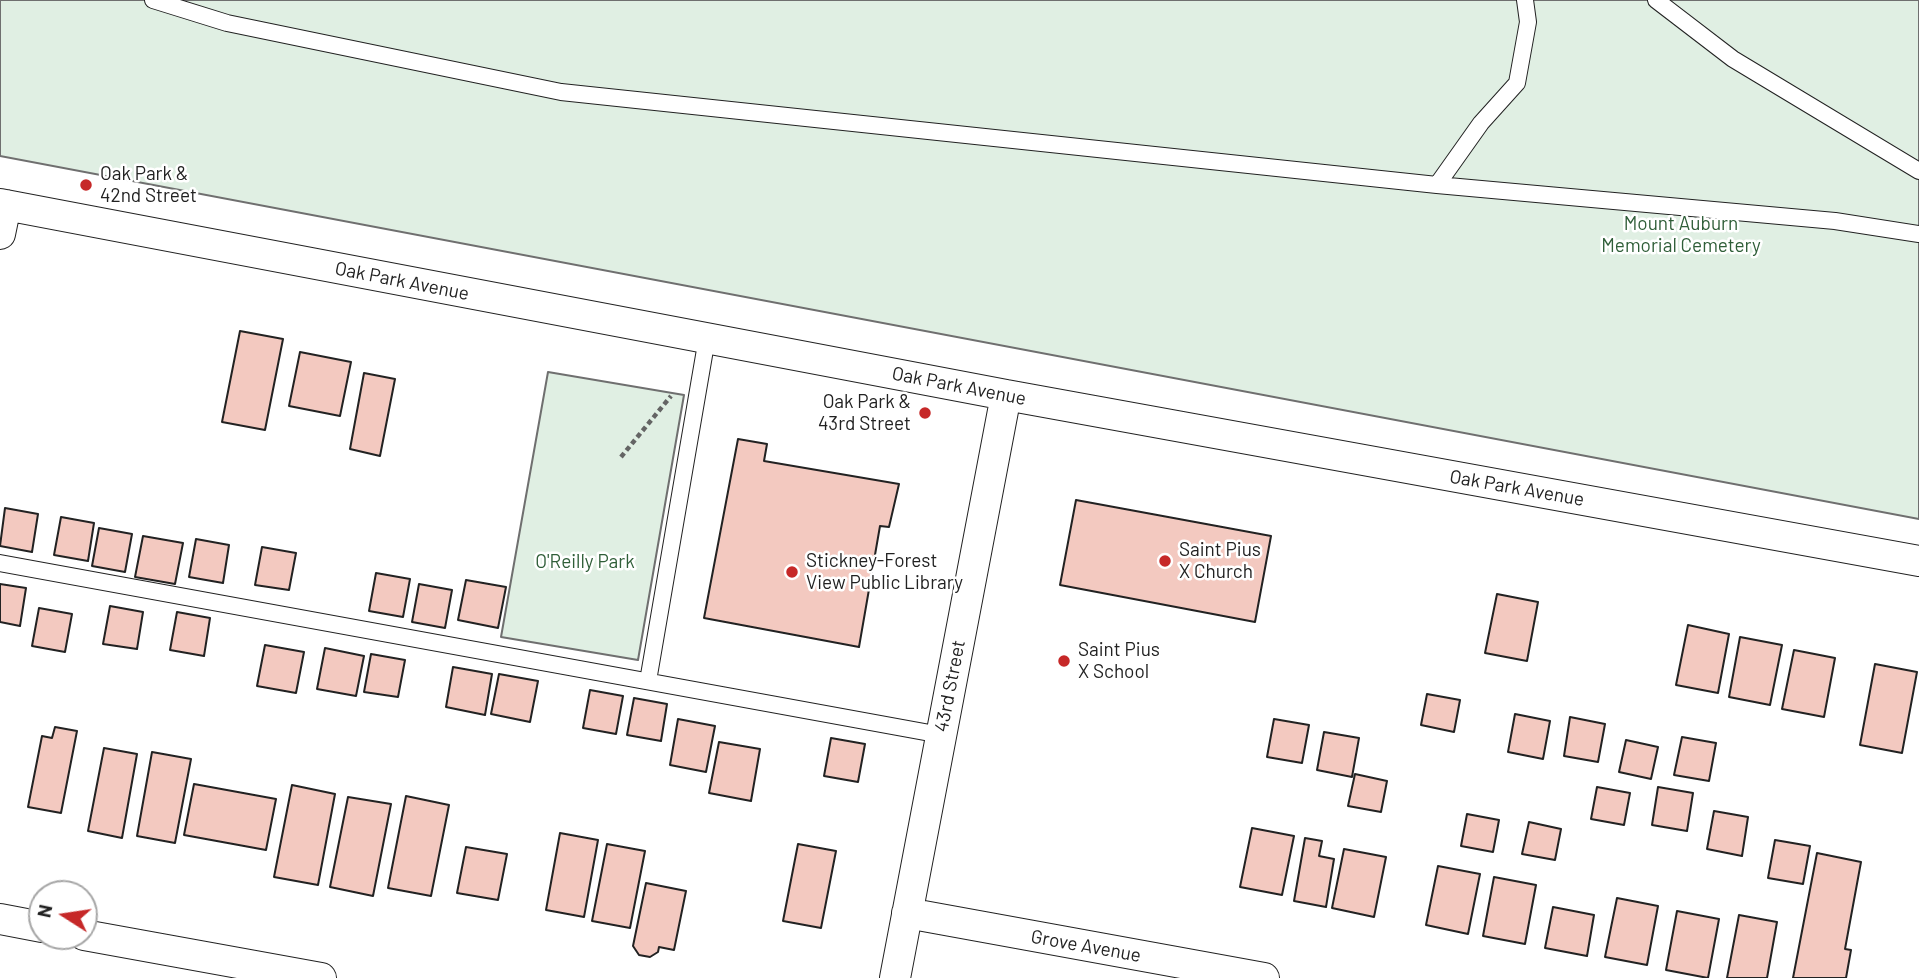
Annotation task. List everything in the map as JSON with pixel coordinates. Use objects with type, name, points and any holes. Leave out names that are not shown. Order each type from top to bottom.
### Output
[{"type":"street","points":[[0,234],[3,205]]},
{"type":"street","name":"Oak Park Avenue","points":[[3,205],[1006,395],[1919,561]]},
{"type":"street","name":"43rd Street","points":[[895,978],[1006,395]]},
{"type":"street","name":"Grove Avenue","points":[[907,913],[1194,972],[1264,978]]},
{"type":"street","points":[[0,919],[28,924]]},
{"type":"street","points":[[98,937],[321,978]]},
{"type":"lane","points":[[153,0],[227,23],[561,92],[1437,185],[1835,221],[1919,234]]},
{"type":"lane","points":[[1437,185],[1481,123],[1517,83],[1528,22],[1525,0]]},
{"type":"lane","points":[[1656,0],[1733,59],[1919,171]]},
{"type":"lane","points":[[648,681],[707,338]]},
{"type":"lane","points":[[0,563],[941,735]]},
{"type":"path","points":[[621,457],[676,390]]},
{"type":"green space","name":"Mount Auburn Memorial Cemetery","points":[[0,0],[1919,0],[1919,519],[0,156]]},
{"type":"green space","name":"O'Reilly Park","points":[[548,372],[684,395],[638,660],[501,637]]},
{"type":"building","points":[[240,331],[283,339],[265,430],[222,422]]},
{"type":"building","points":[[300,352],[351,362],[340,416],[289,406]]},
{"type":"building","points":[[364,373],[395,379],[380,456],[350,449]]},
{"type":"building","name":"Stickney-Forest View Public Library","points":[[738,439],[767,444],[764,461],[899,484],[889,527],[880,526],[859,647],[704,618]]},
{"type":"building","name":"Saint Pius X Church","points":[[1076,500],[1271,536],[1255,622],[1060,585]]},
{"type":"building","points":[[5,508],[38,514],[32,552],[0,546]]},
{"type":"building","points":[[61,517],[94,523],[88,561],[54,555]]},
{"type":"building","points":[[99,528],[132,534],[125,572],[92,566]]},
{"type":"building","points":[[143,536],[183,543],[175,584],[135,577]]},
{"type":"building","points":[[196,539],[229,545],[223,583],[189,577]]},
{"type":"building","points":[[262,547],[296,553],[289,590],[255,585]]},
{"type":"building","points":[[376,573],[410,579],[403,617],[369,611]]},
{"type":"building","points":[[466,580],[506,587],[498,628],[458,620]]},
{"type":"building","points":[[0,584],[26,588],[20,626],[0,622]]},
{"type":"building","points":[[419,584],[452,590],[445,628],[412,622]]},
{"type":"building","points":[[1497,594],[1538,602],[1527,661],[1485,653]]},
{"type":"building","points":[[110,606],[143,612],[137,649],[103,644]]},
{"type":"building","points":[[39,608],[72,614],[65,652],[32,646]]},
{"type":"building","points":[[177,612],[210,618],[204,656],[170,650]]},
{"type":"building","points":[[1688,625],[1729,634],[1718,693],[1676,685]]},
{"type":"building","points":[[1740,637],[1782,645],[1770,705],[1729,697]]},
{"type":"building","points":[[265,645],[304,652],[296,693],[257,686]]},
{"type":"building","points":[[325,648],[364,656],[356,696],[317,689]]},
{"type":"building","points":[[1794,650],[1835,658],[1824,717],[1782,709]]},
{"type":"building","points":[[371,654],[405,660],[398,697],[364,692]]},
{"type":"building","points":[[1875,664],[1917,672],[1902,753],[1860,745]]},
{"type":"building","points":[[453,667],[492,674],[485,715],[446,707]]},
{"type":"building","points":[[499,674],[538,681],[530,722],[491,714]]},
{"type":"building","points":[[590,690],[623,696],[616,734],[583,728]]},
{"type":"building","points":[[1427,694],[1460,700],[1454,732],[1421,725]]},
{"type":"building","points":[[634,698],[667,704],[661,741],[627,735]]},
{"type":"building","points":[[1515,714],[1550,721],[1543,759],[1508,752]]},
{"type":"building","points":[[1570,717],[1605,724],[1598,762],[1564,756]]},
{"type":"building","points":[[678,719],[715,726],[706,772],[670,765]]},
{"type":"building","points":[[1274,719],[1309,725],[1302,763],[1267,757]]},
{"type":"building","points":[[55,727],[77,731],[61,813],[28,807],[42,736],[52,738]]},
{"type":"building","points":[[1324,732],[1359,738],[1352,777],[1317,770]]},
{"type":"building","points":[[1682,737],[1716,743],[1709,781],[1674,775]]},
{"type":"building","points":[[831,738],[865,744],[858,782],[824,776]]},
{"type":"building","points":[[1626,740],[1658,747],[1651,779],[1619,772]]},
{"type":"building","points":[[719,742],[760,749],[751,801],[709,793]]},
{"type":"building","points":[[104,748],[137,754],[122,838],[88,831]]},
{"type":"building","points":[[152,752],[191,759],[175,843],[137,836]]},
{"type":"building","points":[[1355,774],[1387,781],[1381,812],[1348,806]]},
{"type":"building","points":[[194,784],[276,799],[266,850],[184,835]]},
{"type":"building","points":[[292,785],[335,794],[318,885],[274,877]]},
{"type":"building","points":[[1597,787],[1630,793],[1624,825],[1591,819]]},
{"type":"building","points":[[1658,787],[1693,793],[1687,831],[1652,825]]},
{"type":"building","points":[[406,796],[449,805],[431,896],[388,888]]},
{"type":"building","points":[[348,797],[391,804],[373,896],[330,887]]},
{"type":"building","points":[[1714,811],[1748,817],[1742,856],[1707,849]]},
{"type":"building","points":[[1467,814],[1499,820],[1493,852],[1461,846]]},
{"type":"building","points":[[1529,822],[1561,829],[1555,860],[1522,854]]},
{"type":"building","points":[[1252,828],[1294,836],[1282,895],[1240,887]]},
{"type":"building","points":[[560,833],[598,840],[584,917],[546,910]]},
{"type":"building","points":[[1305,838],[1322,841],[1319,856],[1334,859],[1326,907],[1294,901]]},
{"type":"building","points":[[1775,840],[1810,846],[1803,884],[1768,878]]},
{"type":"building","points":[[607,844],[645,851],[630,928],[592,921]]},
{"type":"building","points":[[798,844],[836,851],[821,928],[783,921]]},
{"type":"building","points":[[466,847],[507,854],[498,900],[457,893]]},
{"type":"building","points":[[1344,849],[1386,857],[1374,917],[1332,908]]},
{"type":"building","points":[[1817,853],[1861,862],[1845,949],[1851,950],[1846,978],[1793,978]]},
{"type":"building","points":[[1438,866],[1480,874],[1468,934],[1426,925]]},
{"type":"building","points":[[1494,877],[1536,885],[1525,944],[1483,936]]},
{"type":"building","points":[[646,883],[686,891],[674,950],[659,947],[658,952],[650,957],[639,955],[633,946]]},
{"type":"building","points":[[1617,898],[1658,906],[1647,965],[1605,957]]},
{"type":"building","points":[[1553,907],[1594,915],[1587,956],[1545,948]]},
{"type":"building","points":[[1677,911],[1719,919],[1708,978],[1666,970]]},
{"type":"building","points":[[1739,915],[1777,922],[1767,978],[1727,978]]},
{"type":"place","name":"Oak Park & 42nd Street","points":[[86,185]]},
{"type":"place","name":"Oak Park & 43rd Street","points":[[925,413]]},
{"type":"place","name":"Saint Pius X Church","points":[[1165,561]]},
{"type":"place","name":"Stickney-Forest View Public Library","points":[[792,572]]},
{"type":"place","name":"Saint Pius X School","points":[[1064,661]]}]
